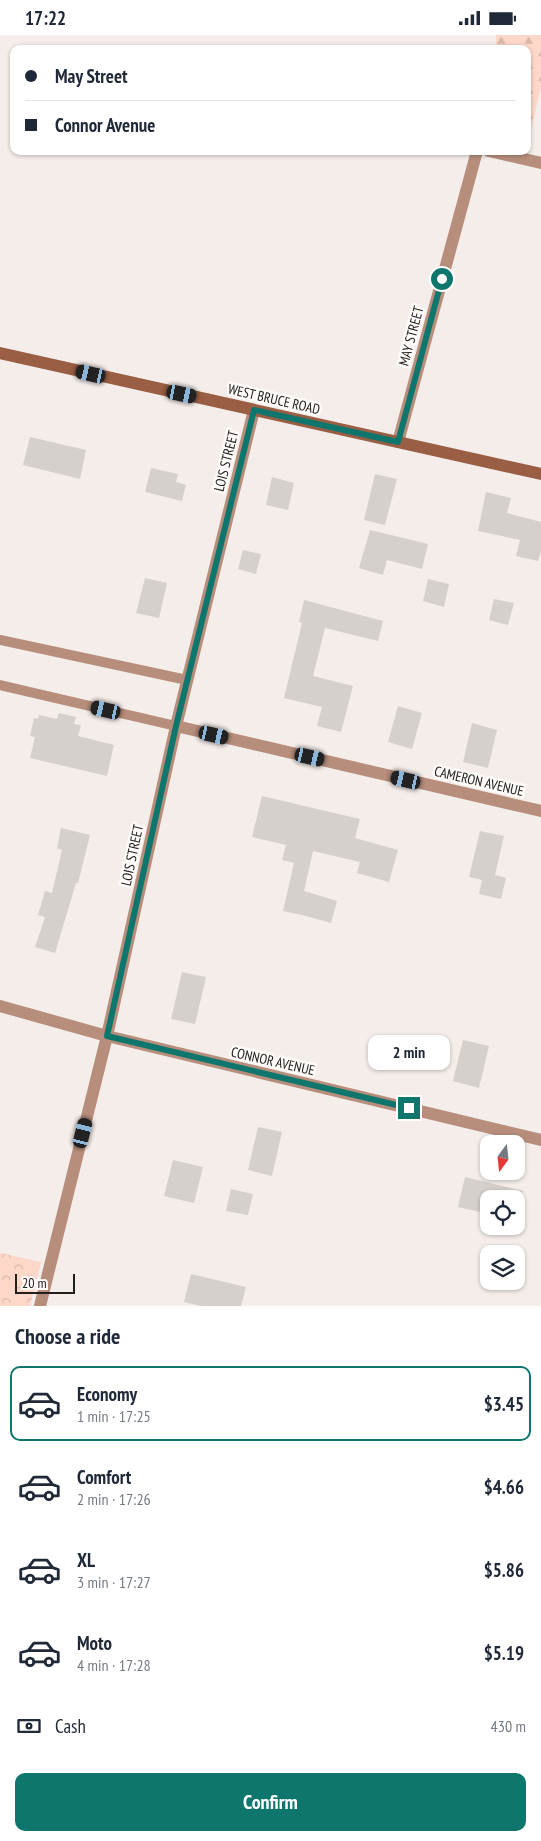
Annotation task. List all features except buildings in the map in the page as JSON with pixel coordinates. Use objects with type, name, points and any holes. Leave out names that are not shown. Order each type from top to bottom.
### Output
[{"type":"street","name":"MAY STREET","points":[[398,442],[476,155]]},
{"type":"street","points":[[506,155],[541,163]]},
{"type":"street","name":"WEST BRUCE ROAD","points":[[0,353],[541,474]]},
{"type":"street","name":"LOIS STREET","points":[[40,1306],[107,1036],[176,726],[254,410]]},
{"type":"street","name":"CAMERON AVENUE","points":[[176,726],[541,811]]},
{"type":"street","name":"CONNOR AVENUE","points":[[0,1006],[107,1036],[541,1140]]},
{"type":"lane","points":[[0,640],[188,680]]},
{"type":"lane","points":[[0,685],[176,726]]},
{"type":"green space","points":[[496,35],[541,35],[541,87],[531,129],[531,45],[496,45]]},
{"type":"green space","points":[[0,1253],[41,1262],[30,1306],[0,1306]]},
{"type":"route","points":[[409,1108],[107,1036],[176,726],[254,410],[398,442],[442,279]]}]
